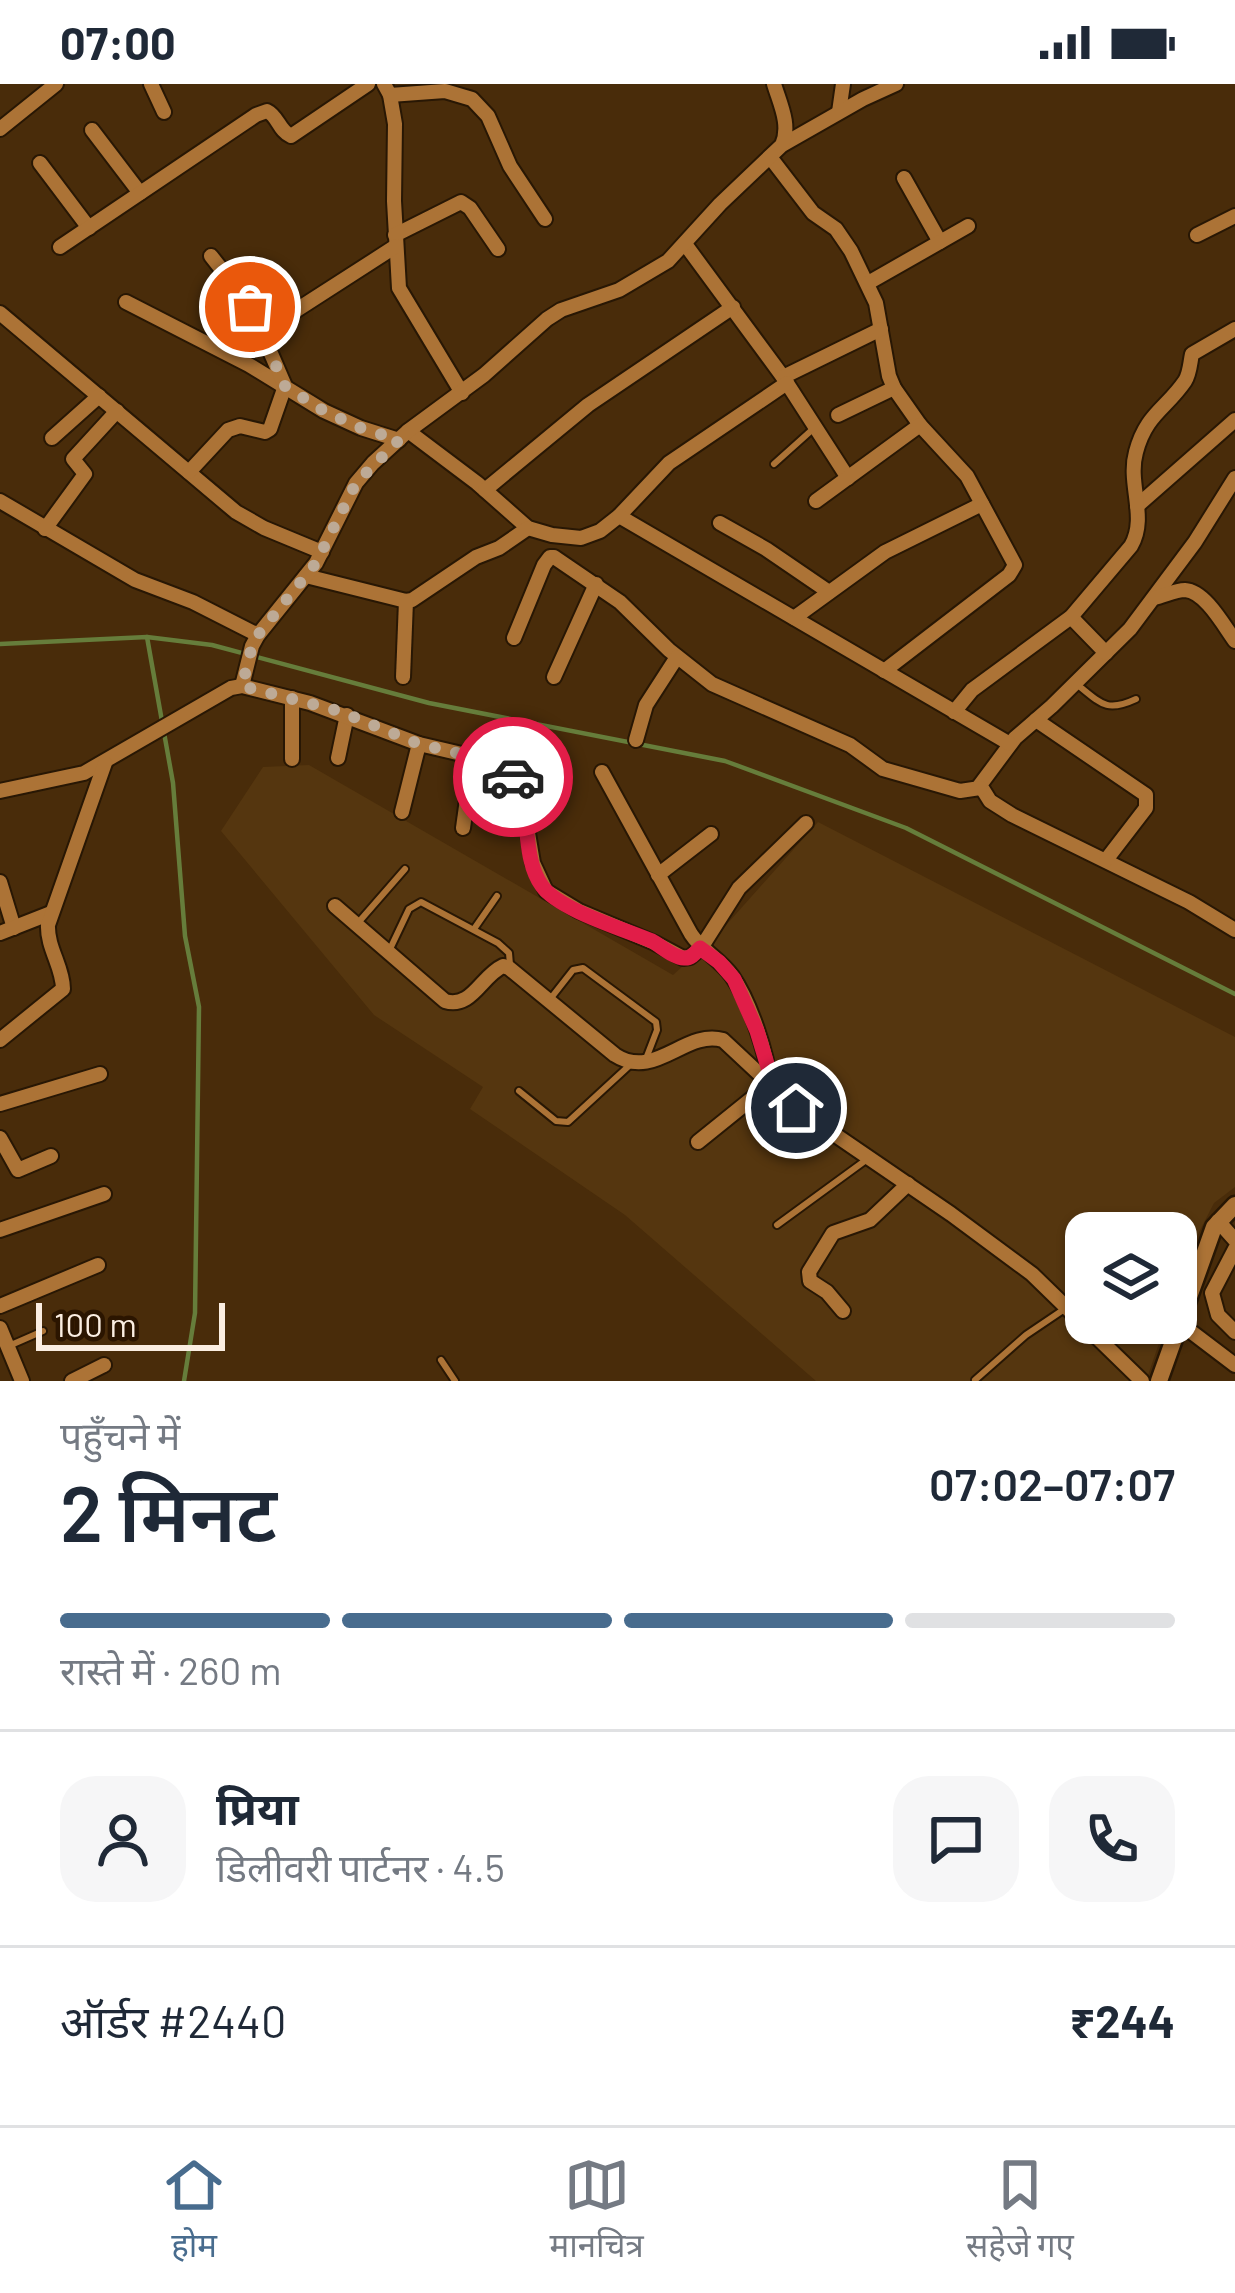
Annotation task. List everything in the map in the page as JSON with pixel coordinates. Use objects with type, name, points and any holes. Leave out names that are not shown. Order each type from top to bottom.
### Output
[{"type":"street","points":[[0,129],[56,84]]},
{"type":"street","points":[[151,84],[164,112]]},
{"type":"street","points":[[60,247],[262,112],[272,113],[291,136],[368,84]]},
{"type":"street","points":[[774,84],[786,124],[782,145]]},
{"type":"street","points":[[838,112],[843,84]]},
{"type":"street","points":[[242,686],[258,635],[322,552],[356,483],[404,435],[462,393],[547,319],[655,271],[782,145],[896,84]]},
{"type":"street","points":[[462,393],[399,288],[395,124],[387,89],[445,91],[472,99],[488,116],[510,166],[545,219]]},
{"type":"street","points":[[92,130],[140,193]]},
{"type":"street","points":[[770,157],[813,213],[842,236],[868,283],[894,388],[920,425],[961,468],[1014,563],[1014,569],[884,671]]},
{"type":"street","points":[[40,163],[89,228]]},
{"type":"street","points":[[904,178],[940,242]]},
{"type":"street","points":[[295,311],[396,240],[464,202],[498,249]]},
{"type":"street","points":[[1197,235],[1235,215]]},
{"type":"street","points":[[868,283],[968,226]]},
{"type":"street","points":[[685,244],[785,380],[848,478]]},
{"type":"street","points":[[188,472],[228,430],[240,426],[270,429],[285,386],[250,307],[211,256]]},
{"type":"street","points":[[126,302],[336,417],[404,435],[485,490],[528,528],[581,538],[619,516],[669,463],[785,380],[881,328]]},
{"type":"street","points":[[485,490],[588,405],[733,307]]},
{"type":"street","points":[[0,313],[252,522],[322,552]]},
{"type":"street","points":[[954,712],[972,691],[1071,617],[1132,546],[1138,533],[1133,471],[1136,449],[1147,426],[1187,378],[1192,354],[1232,337]]},
{"type":"street","points":[[838,415],[894,388]]},
{"type":"street","points":[[52,438],[99,396]]},
{"type":"street","points":[[45,529],[85,474],[73,459],[118,411]]},
{"type":"street","points":[[1137,506],[1235,420]]},
{"type":"street","points":[[816,501],[920,425]]},
{"type":"street","points":[[980,788],[1010,744],[1106,653],[1154,598],[1235,478]]},
{"type":"street","points":[[0,501],[135,580],[258,635]]},
{"type":"street","points":[[794,618],[884,552],[982,504]]},
{"type":"street","points":[[619,516],[1010,744]]},
{"type":"street","points":[[720,523],[829,592]]},
{"type":"street","points":[[306,576],[406,601],[528,528]]},
{"type":"street","points":[[514,638],[544,565],[550,557],[560,559],[620,602],[712,684],[850,746],[883,769],[960,791],[980,788]]},
{"type":"street","points":[[554,677],[596,584]]},
{"type":"street","points":[[1154,598],[1193,592],[1235,640]]},
{"type":"street","points":[[403,677],[406,601]]},
{"type":"street","points":[[1071,617],[1106,653]]},
{"type":"street","points":[[636,740],[646,705],[677,657]]},
{"type":"street","points":[[0,791],[84,773],[226,690],[242,686],[292,698],[419,744],[496,762],[518,784],[533,863],[546,891],[682,958],[700,948],[739,888],[806,823]]},
{"type":"street","points":[[292,698],[292,759]]},
{"type":"street","points":[[338,758],[347,715]]},
{"type":"street","points":[[1036,720],[1146,795],[1146,808],[1106,860]]},
{"type":"street","points":[[402,812],[419,744]]},
{"type":"street","points":[[463,828],[473,756]]},
{"type":"street","points":[[0,1040],[63,989],[48,941],[48,925],[105,763]]},
{"type":"street","points":[[602,772],[700,948],[734,979],[757,1031],[770,1084]]},
{"type":"street","points":[[980,788],[1012,815],[1189,902],[1235,930]]},
{"type":"street","points":[[658,875],[711,834]]},
{"type":"street","points":[[0,882],[7,930],[51,913]]},
{"type":"street","points":[[335,906],[452,1004],[465,1000],[498,967],[509,968],[615,1055],[639,1063],[708,1038],[723,1040],[796,1108],[1012,1258],[1065,1306]]},
{"type":"street","points":[[0,1104],[100,1074]]},
{"type":"street","points":[[698,1142],[770,1084]]},
{"type":"street","points":[[0,1138],[18,1170],[51,1156]]},
{"type":"street","points":[[843,1311],[810,1281],[809,1272],[833,1233],[870,1220],[908,1184]]},
{"type":"street","points":[[0,1231],[104,1194]]},
{"type":"street","points":[[1197,1278],[1218,1221],[1235,1205]]},
{"type":"street","points":[[1218,1221],[1235,1245],[1211,1293],[1218,1315],[1235,1332]]},
{"type":"street","points":[[0,1306],[98,1265]]},
{"type":"street","points":[[0,1328],[22,1381]]},
{"type":"street","points":[[1197,1337],[1235,1365]]},
{"type":"street","points":[[1104,1344],[1142,1381]]},
{"type":"street","points":[[1159,1381],[1173,1344]]},
{"type":"street","points":[[72,1381],[104,1365]]},
{"type":"lane","points":[[774,464],[816,427]]},
{"type":"lane","points":[[1076,683],[1108,707],[1136,699]]},
{"type":"lane","points":[[357,925],[405,869]]},
{"type":"lane","points":[[474,929],[496,896]]},
{"type":"lane","points":[[388,952],[409,909],[426,904],[506,950],[509,968]]},
{"type":"lane","points":[[519,1091],[556,1121],[568,1122],[639,1063],[657,1030],[656,1022],[583,968],[573,970],[549,1001]]},
{"type":"lane","points":[[777,1225],[868,1159]]},
{"type":"lane","points":[[975,1380],[1026,1335],[1065,1309]]},
{"type":"lane","points":[[8,1346],[44,1330]]},
{"type":"lane","points":[[441,1360],[455,1381]]},
{"type":"shaded area","points":[[309,765],[673,975],[719,933],[818,822],[1235,1037],[1235,1187],[1214,1203],[1197,1236],[1197,1212],[1065,1212],[1065,1344],[1159,1344],[1146,1381],[816,1381],[625,1215],[470,1109],[483,1087],[374,1015],[221,831],[263,767]]},
{"type":"waterway","points":[[147,637],[173,783],[185,936],[199,1007],[195,1313],[184,1381]]},
{"type":"waterway","points":[[0,644],[147,637],[212,645],[429,703],[725,761],[906,828],[1235,994]]},
{"type":"way so far","points":[[250,307],[285,386],[324,411],[399,440],[356,483],[316,563],[258,635],[242,686],[339,711],[419,744],[496,762],[513,777]]},
{"type":"route","points":[[513,777],[523,797],[533,863],[546,891],[682,958],[700,948],[719,962],[734,979],[757,1031],[770,1084],[796,1108]]}]
